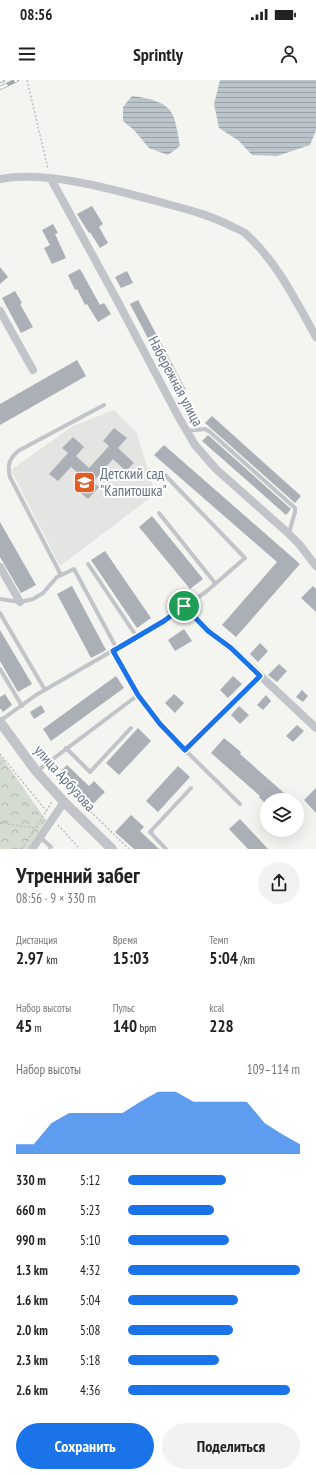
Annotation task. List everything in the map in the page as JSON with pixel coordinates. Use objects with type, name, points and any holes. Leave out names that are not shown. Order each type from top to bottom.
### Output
[{"type":"street","points":[[0,179],[14,176],[62,180],[125,192],[192,210],[220,220],[245,233],[267,257],[286,283],[316,337]]},
{"type":"street","name":"Набережная улица","points":[[51,179],[186,431],[195,445],[216,469],[288,533],[299,544],[316,566]]},
{"type":"street","points":[[0,311],[32,370]]},
{"type":"street","points":[[0,566],[20,602]]},
{"type":"street","points":[[184,606],[208,631],[231,648],[316,728]]},
{"type":"street","name":"улица Арбузова","points":[[0,722],[40,768],[60,798],[112,849]]},
{"type":"street","points":[[32,849],[52,819],[60,798]]},
{"type":"lane","points":[[61,575],[10,477],[8,466],[10,460],[18,451],[104,405]]},
{"type":"lane","points":[[186,431],[205,429],[210,432],[295,508],[288,533]]},
{"type":"lane","points":[[0,722],[45,690],[164,621],[215,583],[245,558],[163,473]]},
{"type":"lane","points":[[159,513],[215,583]]},
{"type":"lane","points":[[88,564],[137,637]]},
{"type":"lane","points":[[0,599],[20,602],[36,597],[57,577],[74,568],[138,695],[160,724],[240,804]]},
{"type":"lane","points":[[0,613],[45,690]]},
{"type":"lane","points":[[0,669],[22,706]]},
{"type":"lane","points":[[185,750],[260,676]]},
{"type":"lane","points":[[40,768],[138,695]]},
{"type":"lane","points":[[66,748],[90,772],[131,728]]},
{"type":"lane","points":[[166,849],[150,832],[191,788]]},
{"type":"lane","points":[[40,837],[51,847],[50,849]]},
{"type":"path","points":[[27,80],[51,179]]},
{"type":"path","points":[[0,754],[46,812],[80,849]]},
{"type":"path","points":[[0,764],[5,759]]},
{"type":"path","points":[[40,768],[64,786],[129,849]]},
{"type":"path","points":[[21,849],[46,812],[60,798],[64,786]]},
{"type":"path","points":[[0,823],[35,828]]},
{"type":"shaded area","points":[[220,80],[316,80],[316,130],[310,145],[277,156],[252,155],[239,141],[219,128],[214,104]]},
{"type":"shaded area","points":[[132,96],[157,101],[171,112],[177,128],[180,146],[168,155],[149,148],[134,130],[123,121],[123,107]]},
{"type":"shaded area","name":"Детский сад \"Капитошка\"","points":[[114,410],[137,433],[155,494],[60,566],[11,470],[73,426]]},
{"type":"green space","points":[[0,755],[46,820],[27,849],[0,849]]},
{"type":"building","points":[[92,206],[103,224],[99,227],[108,243],[100,248],[77,214]]},
{"type":"building","points":[[53,224],[58,233],[55,234],[66,258],[52,264],[44,248],[50,245],[42,230]]},
{"type":"building","points":[[0,267],[8,277],[0,284]]},
{"type":"building","points":[[80,269],[100,305],[104,303],[111,314],[98,322],[87,304],[85,305],[77,289],[75,290],[68,275]]},
{"type":"building","points":[[127,271],[133,283],[121,288],[115,277]]},
{"type":"building","points":[[15,291],[22,303],[20,304],[33,327],[21,333],[2,298]]},
{"type":"building","points":[[138,300],[186,390],[177,394],[130,304]]},
{"type":"building","points":[[77,360],[86,376],[0,425],[0,404]]},
{"type":"building","points":[[212,416],[301,496],[295,503],[205,423]]},
{"type":"building","points":[[114,428],[127,438],[118,448],[134,463],[126,471],[113,459],[93,482],[99,487],[88,499],[76,489],[85,479],[71,467],[58,481],[49,474],[68,453],[62,448],[73,437],[84,447],[76,456],[89,468],[109,446],[103,441]]},
{"type":"building","points":[[208,435],[291,509],[286,515],[202,441]]},
{"type":"building","points":[[164,445],[300,564],[236,637],[222,625],[277,562],[154,455]]},
{"type":"building","points":[[152,516],[203,579],[190,589],[139,527]]},
{"type":"building","points":[[0,522],[36,585],[21,593],[0,557]]},
{"type":"building","points":[[105,551],[151,618],[137,628],[91,560]]},
{"type":"building","points":[[72,586],[106,650],[91,658],[57,594]]},
{"type":"building","points":[[313,586],[316,589],[316,612],[301,598]]},
{"type":"building","points":[[184,629],[192,641],[175,651],[168,640]]},
{"type":"building","points":[[0,630],[32,684],[18,692],[0,661]]},
{"type":"building","points":[[260,643],[268,651],[258,662],[250,654]]},
{"type":"building","points":[[279,664],[287,671],[277,682],[268,675]]},
{"type":"building","points":[[116,676],[124,688],[51,741],[43,729]]},
{"type":"building","points":[[233,676],[242,684],[228,698],[220,690]]},
{"type":"building","points":[[302,690],[308,696],[303,702],[296,697]]},
{"type":"building","points":[[5,694],[12,705],[3,712],[0,708],[0,697]]},
{"type":"building","points":[[174,694],[184,703],[175,713],[165,703]]},
{"type":"building","points":[[266,695],[271,701],[263,710],[257,705]]},
{"type":"building","points":[[41,705],[45,712],[34,719],[30,712]]},
{"type":"building","points":[[239,706],[249,715],[240,724],[231,715]]},
{"type":"building","points":[[297,725],[304,731],[293,742],[286,736]]},
{"type":"building","points":[[138,728],[151,741],[119,775],[106,763]]},
{"type":"building","points":[[224,738],[284,793],[260,793],[260,796],[211,753]]},
{"type":"building","points":[[67,765],[89,786],[94,781],[105,792],[89,808],[56,776]]},
{"type":"building","points":[[178,766],[190,777],[158,812],[146,801]]},
{"type":"building","points":[[316,788],[316,813],[304,800]]},
{"type":"building","points":[[131,815],[144,827],[140,831],[159,849],[134,849],[115,832]]},
{"type":"building","points":[[240,819],[268,849],[248,849],[229,829]]},
{"type":"railway","points":[[0,88],[17,80]]},
{"type":"place","name":"Детский сад \"Капитошка\"","points":[[85,482]]},
{"type":"route","points":[[184,606],[208,631],[231,648],[260,676],[185,750],[160,724],[138,695],[113,651],[164,621],[184,606]]}]
